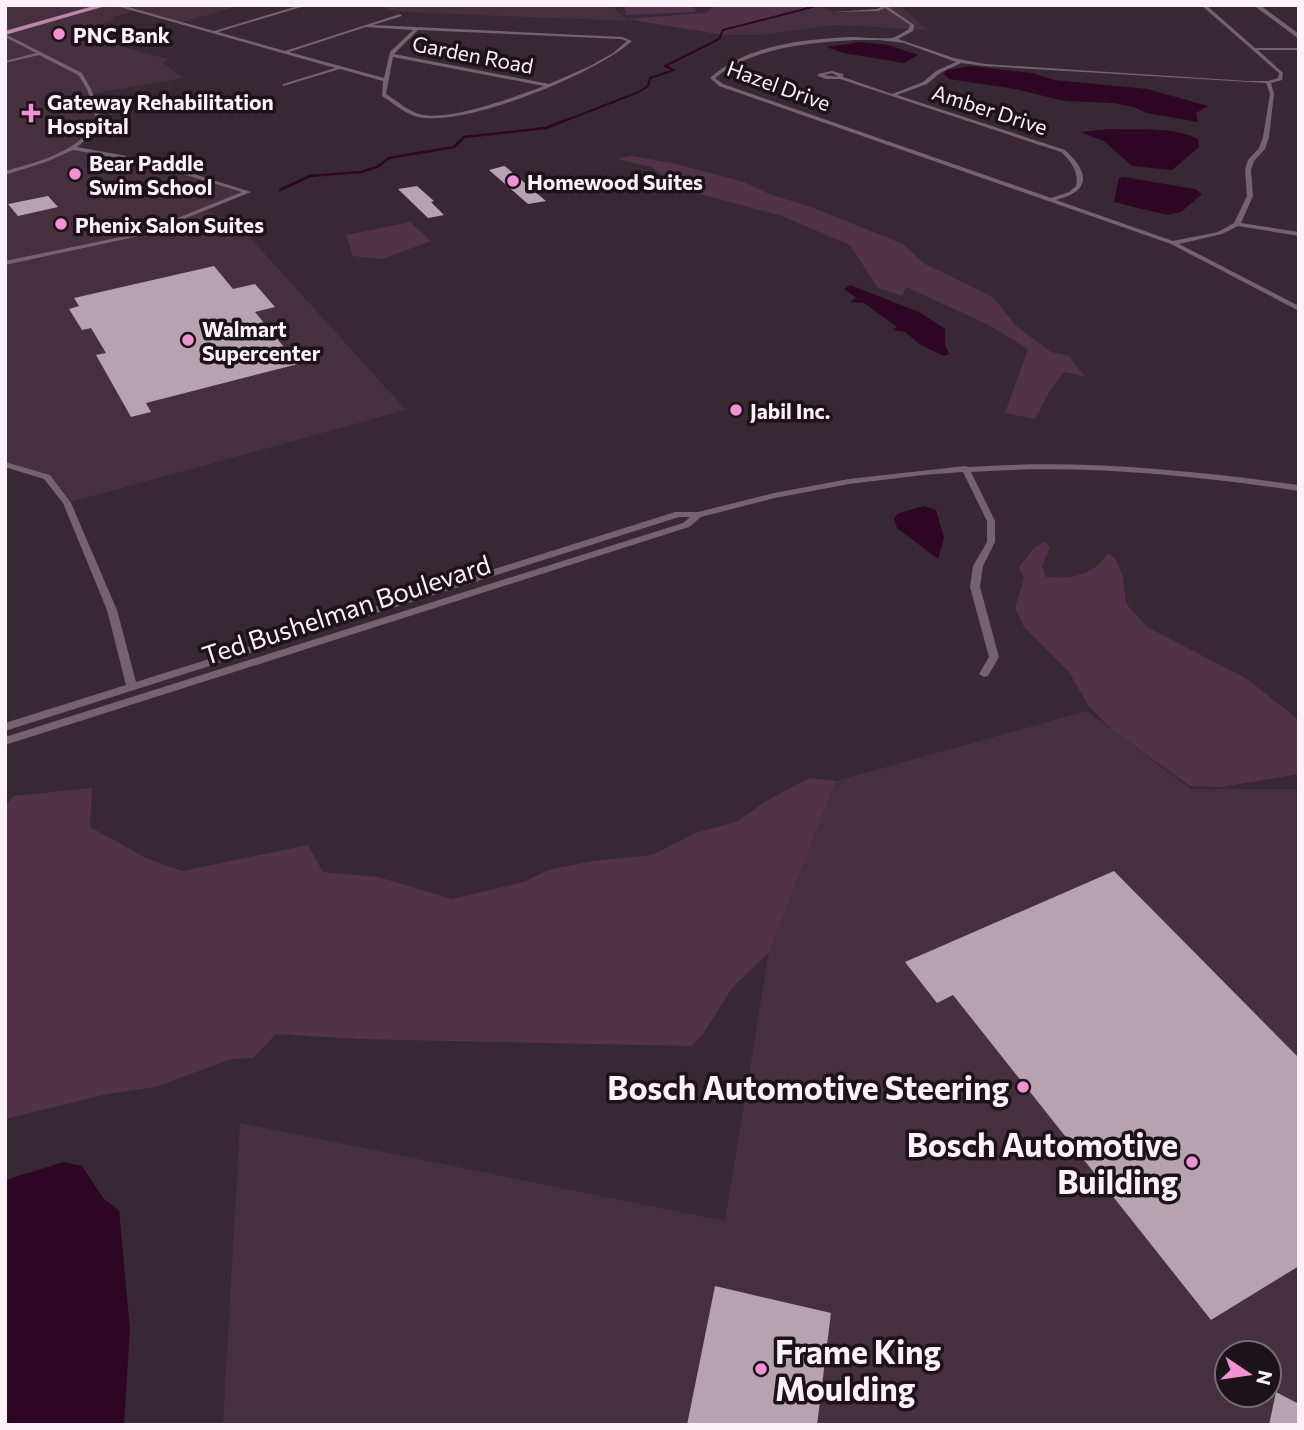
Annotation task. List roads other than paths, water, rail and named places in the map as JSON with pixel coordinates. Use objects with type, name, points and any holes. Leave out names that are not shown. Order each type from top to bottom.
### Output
[{"type":"main road","points":[[5,32],[97,5]]},
{"type":"main road","points":[[5,32],[106,5]]},
{"type":"main road","points":[[1256,5],[1299,37]]},
{"type":"main road","points":[[1268,5],[1299,27]]},
{"type":"street","points":[[115,5],[385,80]]},
{"type":"street","points":[[215,32],[306,5]]},
{"type":"street","points":[[1203,5],[1281,73],[1280,79],[1268,82],[1272,94],[1266,136],[1262,149],[1251,160],[1248,170],[1250,196],[1237,224]]},
{"type":"street","points":[[835,12],[888,7],[912,25],[911,30],[894,39]]},
{"type":"street","points":[[285,52],[400,15]]},
{"type":"street","points":[[365,26],[417,28],[628,40],[629,43],[586,69],[549,85],[497,103],[429,117],[418,116],[384,95],[385,80],[396,46],[417,28]]},
{"type":"street","points":[[5,32],[80,74],[100,121],[94,131],[71,148],[43,162],[5,173]]},
{"type":"street","name":"Hazel Drive","points":[[1268,82],[1030,68],[961,61],[894,39],[870,38],[770,49],[742,60],[712,78],[721,85],[1173,243],[1299,309]]},
{"type":"street","points":[[1254,49],[1299,49]]},
{"type":"street","points":[[5,62],[41,53]]},
{"type":"street","name":"Garden Road","points":[[392,55],[549,85]]},
{"type":"street","points":[[893,94],[925,83],[938,72],[961,61]]},
{"type":"street","points":[[285,85],[340,67]]},
{"type":"street","name":"Amber Drive","points":[[839,78],[1063,151],[1073,162],[1080,184],[1068,194],[1052,199]]},
{"type":"street","points":[[5,263],[142,234],[248,192],[146,160],[71,148]]},
{"type":"street","points":[[1173,243],[1220,233],[1237,224],[1299,234]]},
{"type":"street","name":"Ted Bushelman Boulevard","points":[[5,727],[678,514],[698,515],[822,485],[965,468],[1043,464],[1143,469],[1299,488]]},
{"type":"street","points":[[5,474],[10,465],[47,477],[67,503],[112,610],[132,687]]},
{"type":"street","points":[[965,468],[991,521],[991,541],[978,566],[975,587],[990,634],[994,657],[984,674]]},
{"type":"street","name":"Ted Bushelman Boulevard","points":[[5,741],[686,525],[698,515]]},
{"type":"waterway","points":[[559,123],[639,92],[648,86],[650,78],[674,70],[665,66],[719,39],[723,30],[820,5]]},
{"type":"waterway","points":[[280,190],[310,176],[361,172],[377,167],[389,158],[454,147],[464,137],[546,128],[563,121]]},
{"type":"place","name":"PNC Bank","points":[[59,34]]},
{"type":"place","name":"Gateway Rehabilitation Hospital","points":[[31,113]]},
{"type":"place","name":"Bear Paddle Swim School","points":[[75,174]]},
{"type":"place","name":"Homewood Suites","points":[[513,181]]},
{"type":"place","name":"Phenix Salon Suites","points":[[61,224]]},
{"type":"place","name":"Walmart Supercenter","points":[[188,340]]},
{"type":"place","name":"Jabil Inc.","points":[[736,410]]},
{"type":"place","name":"Bosch Automotive Steering","points":[[1023,1087]]},
{"type":"place","name":"Bosch Automotive Building","points":[[1192,1162]]},
{"type":"place","name":"Frame King Moulding","points":[[761,1369]]}]
